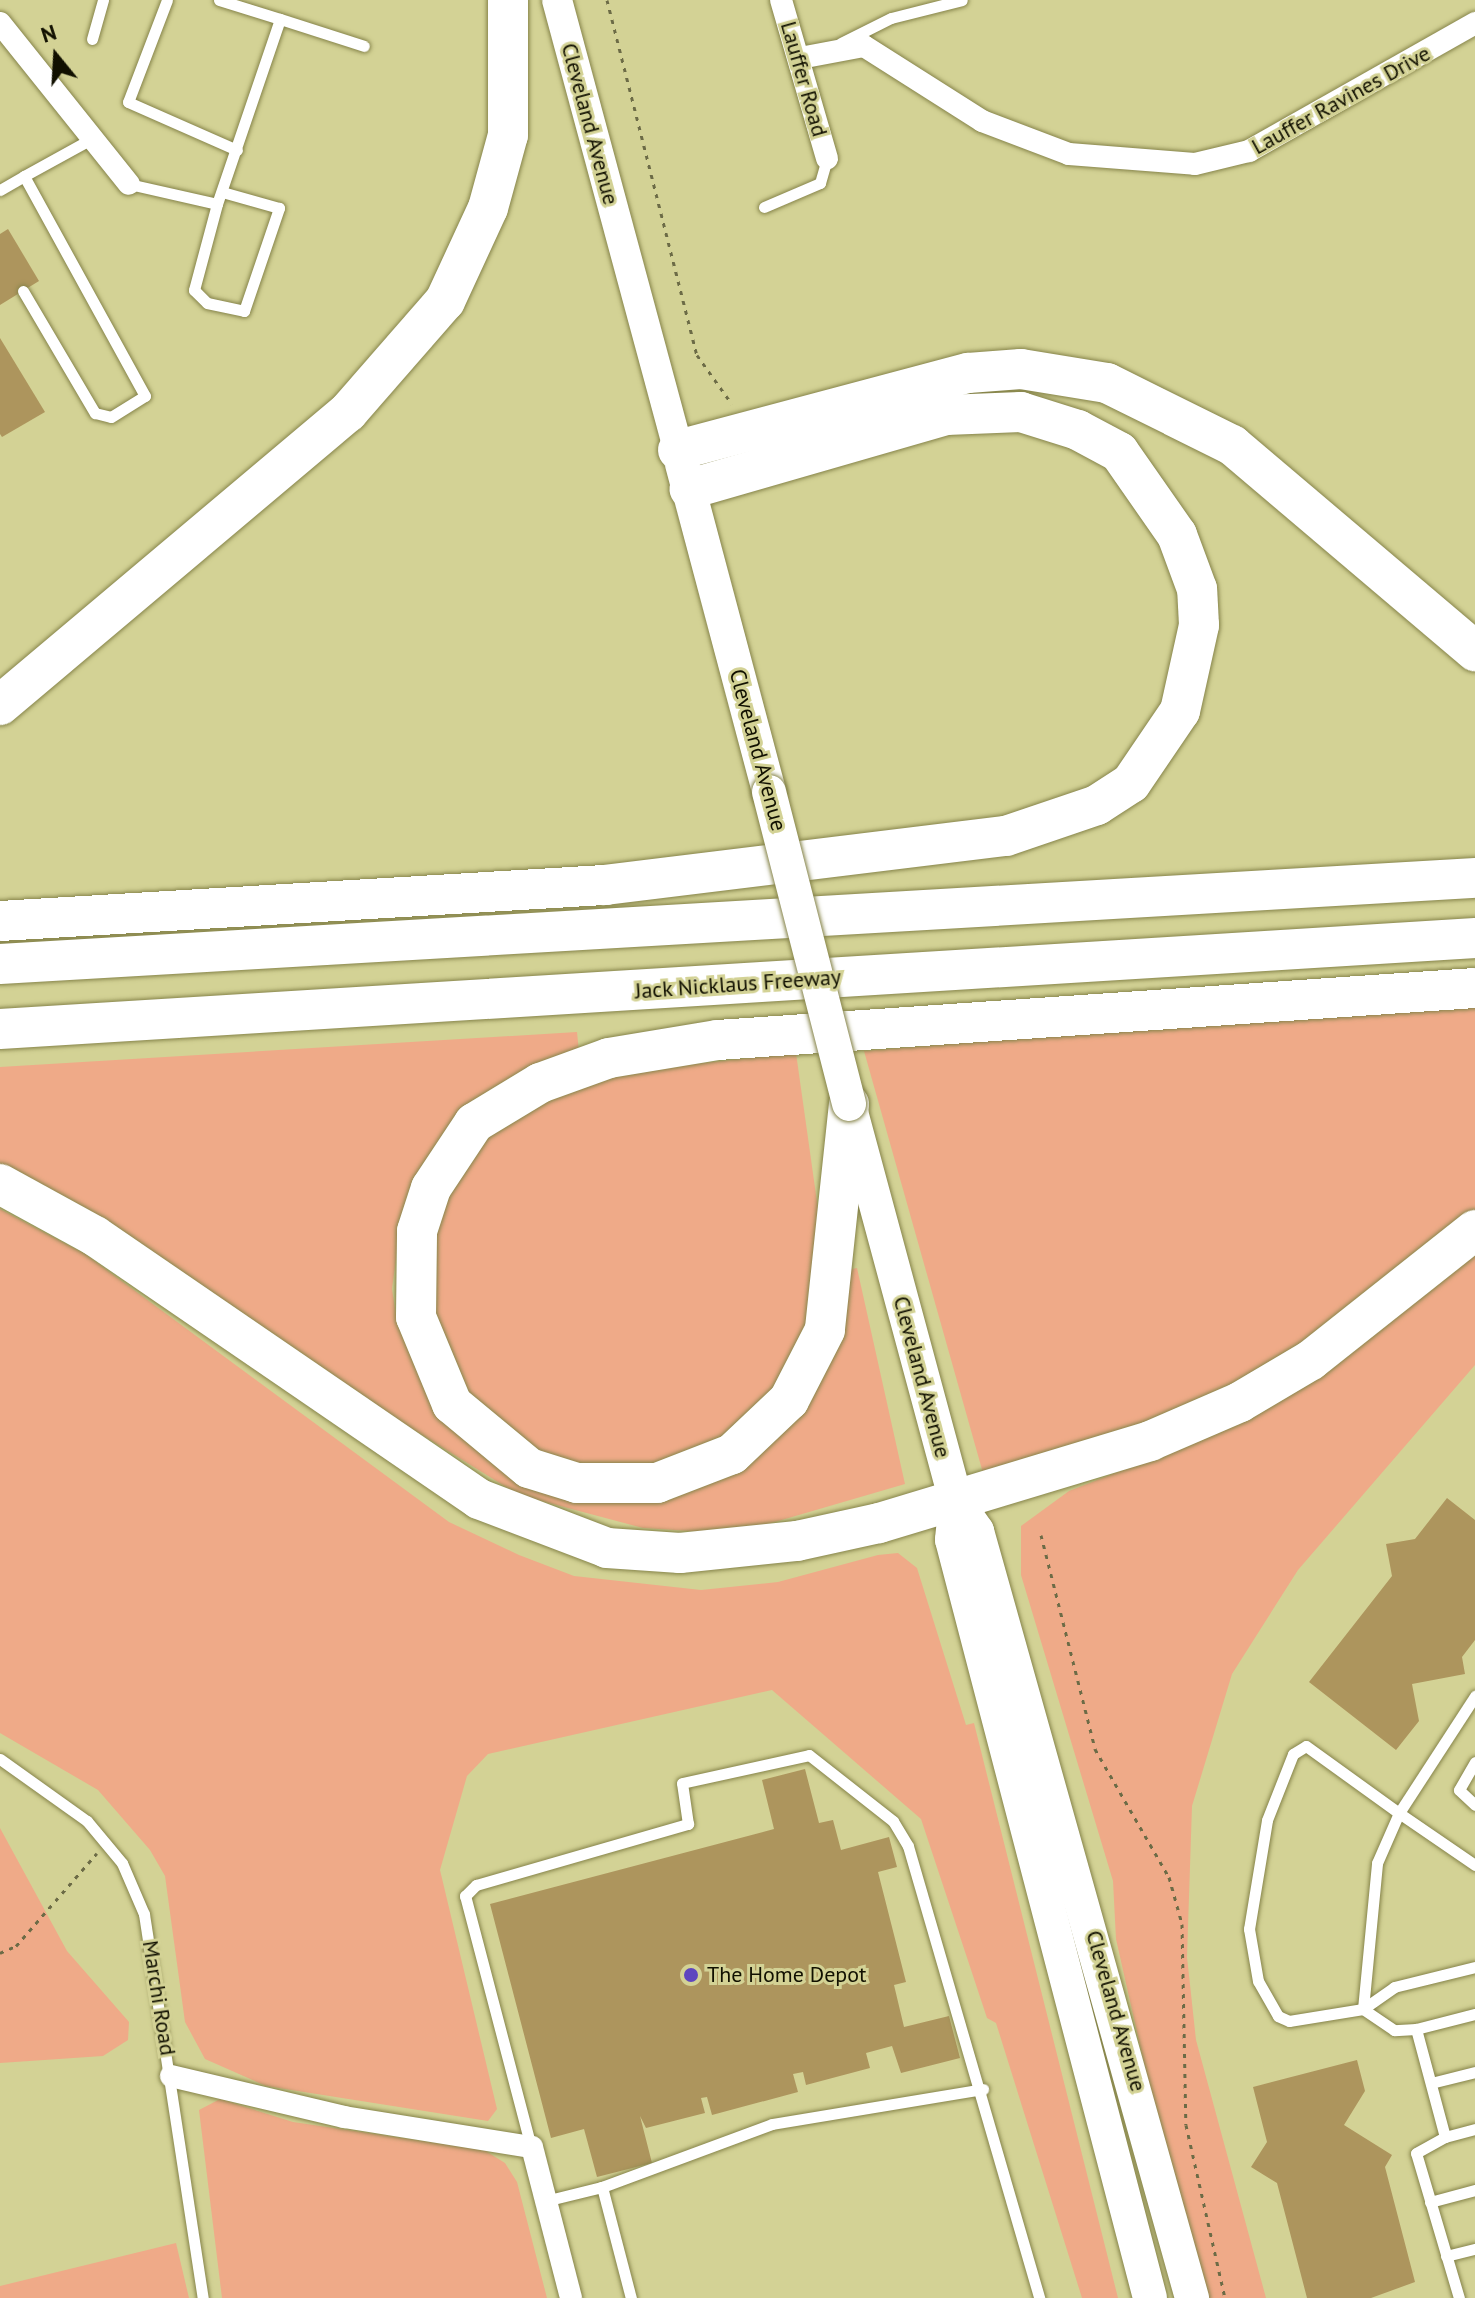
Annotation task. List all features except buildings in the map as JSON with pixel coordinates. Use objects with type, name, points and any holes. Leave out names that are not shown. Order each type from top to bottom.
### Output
[{"type":"highway","points":[[0,705],[348,412],[445,301],[488,208],[508,135],[508,0]]},
{"type":"highway","points":[[678,450],[968,373],[1021,369],[1107,383],[1232,445],[1475,651]]},
{"type":"highway","points":[[0,921],[605,885],[1006,836],[1097,805],[1131,783],[1180,711],[1199,625],[1192,576],[1154,494],[1119,452],[1078,430],[1021,412],[946,415],[689,489]]},
{"type":"highway","points":[[0,964],[1475,878]]},
{"type":"highway","name":"Jack Nicklaus Freeway","points":[[0,1029],[1475,938]]},
{"type":"highway","points":[[849,1104],[825,1330],[789,1400],[732,1454],[657,1483],[577,1483],[529,1468],[452,1404],[416,1317],[417,1231],[431,1188],[474,1123],[540,1083],[609,1058],[718,1040],[1475,988]]},
{"type":"highway","points":[[0,1184],[95,1236],[411,1458],[540,1528],[607,1548],[724,1550],[797,1541],[956,1501],[1150,1441],[1240,1402],[1311,1360],[1475,1230]]},
{"type":"main road","name":"Cleveland Avenue","points":[[557,0],[956,1501],[977,1531],[1192,2298]]},
{"type":"main road","name":"Cleveland Avenue","points":[[956,1501],[952,1540],[1150,2298]]},
{"type":"street","name":"Lauffer Road","points":[[781,0],[827,158]]},
{"type":"street","points":[[0,23],[129,184]]},
{"type":"street","name":"Lauffer Ravines Drive","points":[[837,45],[890,57],[982,121],[1069,154],[1195,164],[1249,151],[1475,23]]},
{"type":"street","points":[[800,58],[837,45]]},
{"type":"street","points":[[171,2076],[344,2117],[532,2147],[571,2298]]},
{"type":"lane","points":[[92,39],[103,0]]},
{"type":"lane","points":[[167,0],[128,102],[237,150]]},
{"type":"lane","points":[[219,0],[364,46]]},
{"type":"lane","points":[[837,45],[891,18],[962,0]]},
{"type":"lane","points":[[129,184],[220,198],[279,208],[244,311],[207,303],[194,290],[220,198],[280,19]]},
{"type":"lane","points":[[0,190],[94,138]]},
{"type":"lane","points":[[764,207],[820,183],[827,158]]},
{"type":"lane","points":[[23,291],[99,417],[145,396],[24,176]]},
{"type":"lane","points":[[1363,2009],[1377,1863],[1399,1813],[1475,1696]]},
{"type":"lane","points":[[1475,1865],[1306,1746],[1288,1763],[1251,1893],[1258,1981],[1278,2016],[1289,2021],[1363,2009],[1394,1987],[1475,1967]]},
{"type":"lane","points":[[532,2147],[465,1896],[497,1878],[688,1824],[682,1783],[809,1755],[893,1821],[908,1846],[983,2089],[1039,2298]]},
{"type":"lane","name":"Marchi Road","points":[[0,1759],[48,1789],[106,1843],[144,1914],[155,1960],[168,2044],[203,2298]]},
{"type":"lane","points":[[1475,1762],[1459,1790],[1475,1805]]},
{"type":"lane","points":[[1363,2009],[1394,2030],[1416,2029],[1475,2014]]},
{"type":"lane","points":[[1416,2029],[1445,2137]]},
{"type":"lane","points":[[1431,2083],[1475,2072]]},
{"type":"lane","points":[[545,2201],[602,2187],[772,2124],[983,2089]]},
{"type":"lane","points":[[1459,2298],[1416,2153],[1445,2137],[1475,2129]]},
{"type":"lane","points":[[602,2187],[631,2298]]},
{"type":"lane","points":[[1430,2202],[1475,2190]]},
{"type":"lane","points":[[1446,2256],[1475,2249]]},
{"type":"path","points":[[607,0],[697,355],[730,399],[740,432]]},
{"type":"path","points":[[1041,1535],[1095,1749],[1169,1877],[1182,1924],[1186,2125],[1225,2298]]},
{"type":"path","points":[[0,1953],[16,1946],[106,1843]]},
{"type":"shaded area","points":[[1475,1001],[1475,1218],[1238,1395],[983,1473],[864,1051]]},
{"type":"shaded area","points":[[577,1032],[580,1062],[525,1082],[401,1222],[392,1289],[397,1321],[428,1398],[538,1484],[749,1451],[847,1270],[857,1268],[905,1484],[761,1526],[706,1532],[643,1528],[519,1495],[0,1173],[0,1067]]},
{"type":"shaded area","points":[[796,1053],[819,1216],[815,1318],[782,1390],[685,1468],[554,1472],[448,1392],[421,1227],[492,1123],[611,1073]]},
{"type":"shaded area","points":[[0,1209],[85,1254],[449,1522],[519,1555],[574,1576],[701,1590],[778,1582],[878,1555],[898,1553],[917,1568],[966,1725],[974,1723],[1118,2298],[1082,2298],[996,2023],[987,2018],[921,1819],[772,1690],[488,1754],[467,1776],[440,1870],[497,2109],[488,2121],[266,2086],[205,2059],[185,2022],[165,1876],[150,1850],[98,1790],[0,1733]]},
{"type":"shaded area","points":[[1475,1249],[1475,1365],[1298,1570],[1232,1674],[1192,1806],[1187,1957],[1196,2040],[1266,2298],[1197,2298],[1116,1939],[1113,1881],[1021,1575],[1021,1526],[1069,1491],[1164,1454]]},
{"type":"shaded area","points":[[0,1828],[67,1951],[129,2022],[128,2040],[103,2056],[0,2063]]},
{"type":"shaded area","points":[[220,2099],[293,2122],[484,2150],[505,2163],[517,2182],[547,2298],[222,2298],[199,2110]]},
{"type":"shaded area","points":[[176,2243],[189,2298],[0,2298],[0,2286]]},
{"type":"place","name":"The Home Depot","points":[[691,1975]]}]
